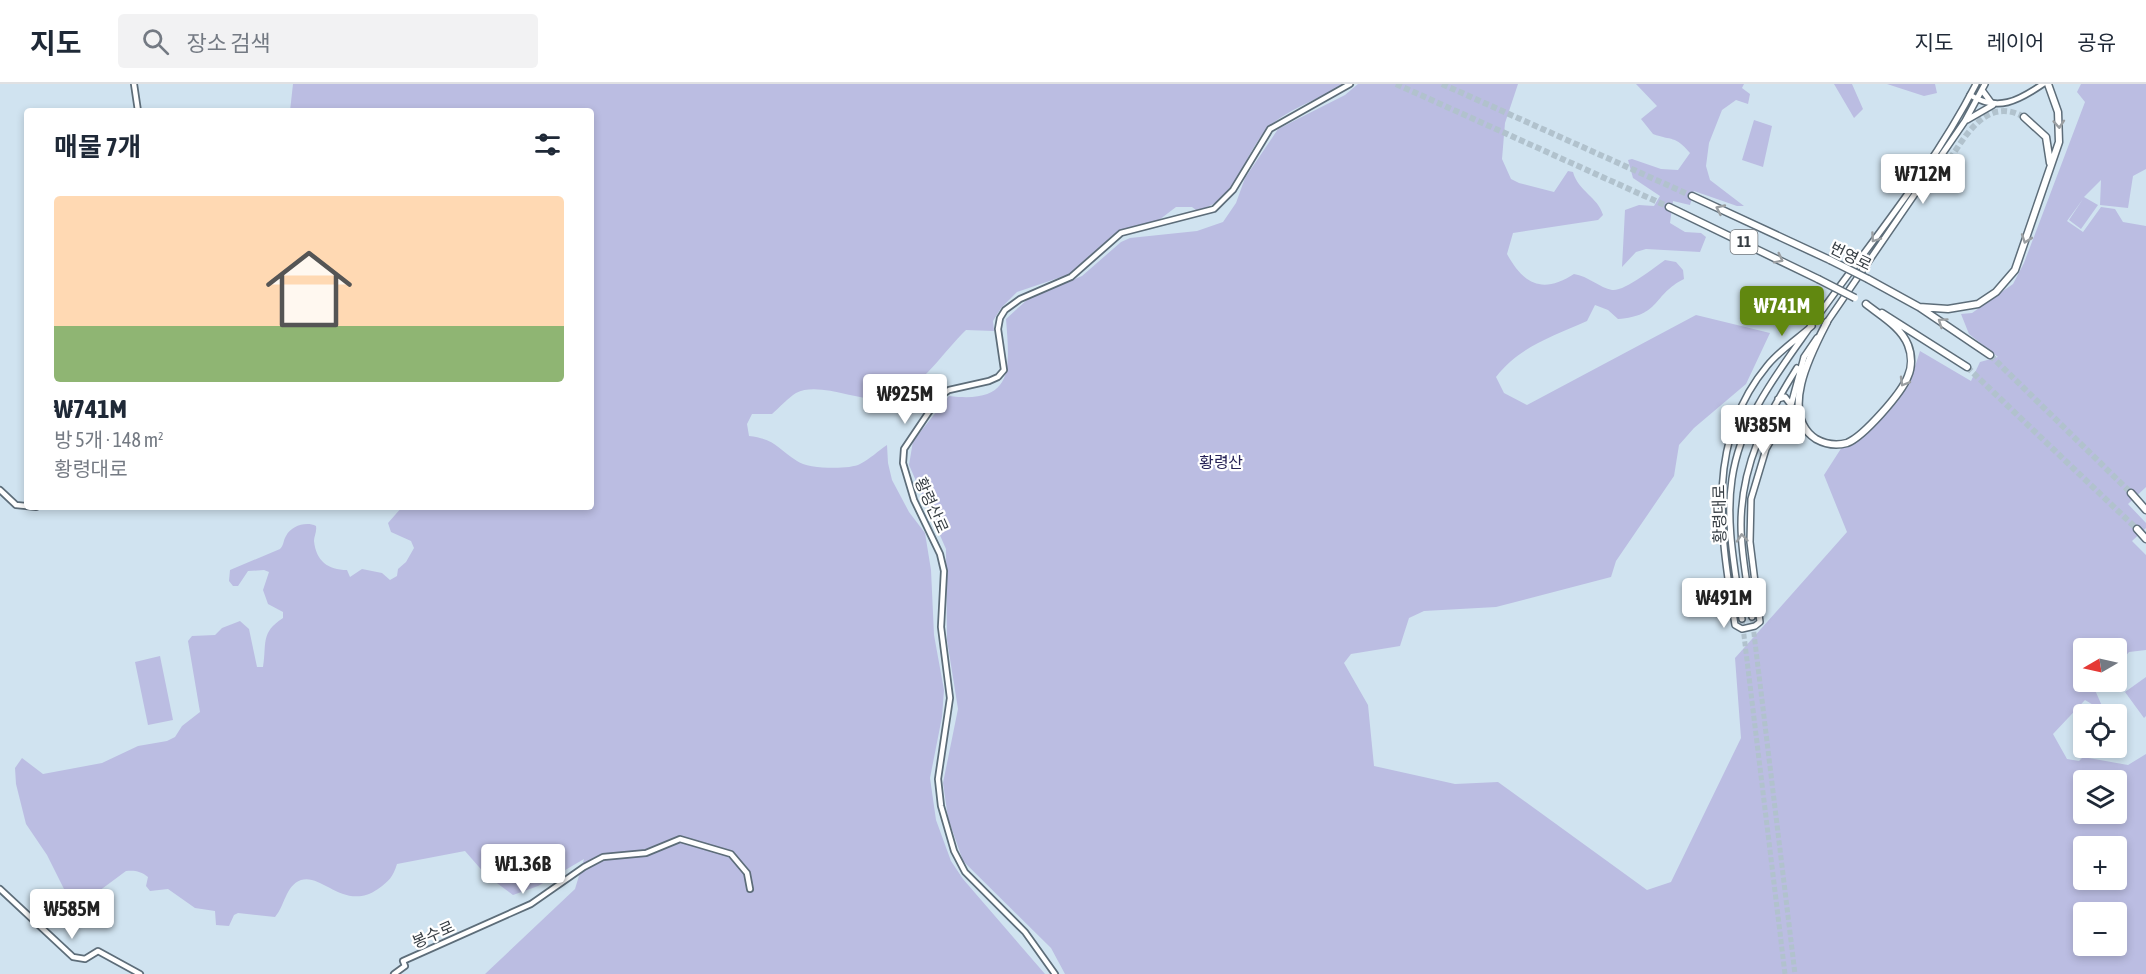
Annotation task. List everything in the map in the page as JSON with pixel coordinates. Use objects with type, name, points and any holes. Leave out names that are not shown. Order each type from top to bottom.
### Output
[{"type":"highway","points":[[1919,307],[1938,309],[1969,307],[1996,292],[2015,270],[2059,142],[2058,112],[2048,84]]},
{"type":"highway","points":[[2024,117],[2046,137],[2050,154],[2050,167],[2033,222]]},
{"type":"highway","points":[[1920,188],[1933,183],[1946,166]]},
{"type":"highway","name":"번영로","points":[[1692,196],[1868,279],[1919,307],[1990,356]]},
{"type":"highway","name":"11","points":[[1669,207],[1855,298],[1907,326],[1967,367]]},
{"type":"highway","points":[[1827,322],[1804,371],[1799,405],[1802,421],[1811,435],[1823,442],[1833,444],[1847,442],[1862,433],[1906,380],[1911,363],[1910,351],[1898,329],[1866,304]]},
{"type":"highway","points":[[2131,493],[2146,510]]},
{"type":"highway","points":[[2137,529],[2146,539]]},
{"type":"main road","name":"황령대로","points":[[1742,619],[1730,521],[1732,476],[1749,420],[1776,375],[1929,161],[1976,84]]},
{"type":"main road","name":"황령대로","points":[[1752,617],[1741,527],[1744,493],[1754,446],[1778,399],[1804,357],[1965,121],[1984,87]]},
{"type":"main road","points":[[1965,121],[1993,105],[1984,87]]},
{"type":"main road","points":[[1804,357],[1791,405],[1766,449],[1752,492],[1749,532],[1760,622],[1755,626],[1742,629],[1735,625],[1731,603],[1721,501],[1721,471],[1735,421],[1768,365],[1812,326]]},
{"type":"main road","points":[[1768,365],[1776,365],[1776,375]]},
{"type":"main road","points":[[1778,399],[1785,397],[1791,405]]},
{"type":"street","points":[[134,84],[138,108]]},
{"type":"street","name":"황령산로","points":[[1055,974],[1025,932],[994,903],[958,863],[941,806],[938,778],[950,698],[941,627],[944,571],[940,554],[905,476],[904,449],[939,397],[949,390],[989,381],[998,377],[1004,370],[998,329],[1000,318],[1005,310],[1020,299],[1071,277],[1089,264],[1121,233],[1214,209],[1233,190],[1270,129],[1350,84]]},
{"type":"street","points":[[1970,95],[1993,105],[2016,101],[2043,84]]},
{"type":"street","points":[[0,490],[16,505],[24,506]]},
{"type":"street","name":"봉수로","points":[[394,974],[405,966],[403,961],[531,904],[584,867],[603,857],[646,853],[680,839],[731,854],[747,873],[750,890]]},
{"type":"street","points":[[0,889],[73,957],[85,959],[98,951],[140,974]]},
{"type":"green space","points":[[293,84],[1346,84],[1295,109],[1269,127],[1252,150],[1230,188],[1210,206],[1196,210],[1192,207],[1176,207],[1159,220],[1123,230],[1070,274],[1017,292],[1001,308],[993,321],[994,331],[966,330],[923,377],[903,393],[882,400],[818,389],[806,390],[793,395],[772,414],[752,414],[747,424],[749,436],[765,439],[802,464],[810,466],[838,468],[855,466],[887,445],[892,480],[909,512],[925,533],[931,570],[934,635],[944,690],[942,717],[930,778],[936,820],[951,861],[963,879],[1045,974],[485,974],[575,889],[584,859],[538,886],[513,895],[486,875],[465,851],[397,864],[388,881],[366,895],[345,894],[309,879],[301,880],[288,891],[275,917],[238,913],[234,915],[229,926],[216,925],[215,911],[195,908],[168,889],[150,891],[146,886],[148,877],[135,871],[126,871],[76,908],[71,903],[47,855],[26,824],[16,784],[15,768],[22,758],[43,774],[102,763],[138,746],[167,741],[175,737],[182,726],[200,712],[188,641],[192,636],[215,635],[222,628],[240,621],[249,629],[257,667],[263,667],[266,639],[271,629],[283,618],[283,612],[268,604],[263,590],[269,572],[248,571],[238,586],[233,586],[229,581],[230,570],[280,549],[288,532],[299,525],[308,524],[316,526],[315,548],[324,563],[340,570],[347,570],[350,577],[362,569],[382,573],[390,580],[397,576],[398,569],[406,562],[414,548],[411,541],[391,532],[388,523],[399,510],[594,510],[594,108],[290,108]]},
{"type":"green space","name":"황령산","points":[[1358,84],[1518,84],[1505,123],[1502,159],[1511,179],[1554,192],[1568,171],[1573,172],[1579,184],[1597,203],[1603,215],[1598,220],[1513,233],[1507,254],[1513,265],[1527,279],[1544,285],[1553,284],[1574,274],[1603,287],[1617,290],[1665,260],[1676,262],[1683,270],[1684,279],[1642,314],[1618,319],[1608,310],[1595,305],[1587,321],[1515,357],[1496,377],[1504,393],[1527,405],[1696,315],[1770,333],[1746,384],[1694,428],[1679,445],[1674,476],[1616,561],[1611,577],[1496,607],[1424,611],[1409,618],[1400,646],[1351,654],[1344,663],[1368,705],[1374,766],[1455,784],[1498,782],[1647,890],[1671,882],[1741,738],[1735,658],[1847,532],[1824,475],[1842,447],[1864,436],[1903,390],[1913,373],[1920,351],[1971,381],[1980,362],[1998,357],[1969,334],[1961,314],[1972,313],[2013,284],[2024,263],[2085,102],[2077,92],[2081,84],[2146,84],[2146,169],[2133,176],[2128,208],[2100,205],[2101,180],[2084,197],[2098,205],[2081,229],[2069,220],[2083,199],[2067,221],[2083,232],[2101,207],[2115,209],[2123,222],[2146,226],[2146,487],[2128,504],[2146,523],[2146,528],[2132,541],[2146,555],[2146,650],[2129,652],[2127,654],[2127,638],[2073,638],[2073,692],[2096,692],[2101,704],[2092,704],[2085,700],[2081,704],[2073,704],[2073,713],[2053,734],[2067,759],[2079,761],[2082,758],[2089,758],[2128,765],[2146,754],[2146,974],[1065,974],[1051,948],[963,861],[948,818],[943,783],[958,709],[947,640],[946,549],[909,465],[913,441],[949,396],[986,395],[997,389],[1007,368],[1006,319],[1029,298],[1082,276],[1121,242],[1130,238],[1197,231],[1223,222],[1236,203],[1245,178],[1278,129],[1345,95]]},
{"type":"green space","points":[[1636,84],[1744,84],[1742,88],[1750,94],[1748,104],[1736,100],[1722,110],[1709,143],[1706,166],[1710,180],[1744,206],[1737,206],[1694,191],[1690,205],[1673,201],[1670,223],[1685,232],[1701,233],[1706,237],[1700,252],[1646,249],[1636,252],[1622,267],[1625,210],[1639,205],[1654,206],[1660,196],[1633,178],[1628,160],[1632,159],[1661,169],[1678,170],[1690,153],[1677,141],[1653,134],[1641,119],[1657,106]]},
{"type":"green space","points":[[1834,84],[1852,84],[1863,109],[1854,118]]},
{"type":"green space","points":[[1887,84],[1935,84],[1937,93],[1924,96]]},
{"type":"green space","points":[[1754,120],[1772,126],[1763,167],[1742,160]]},
{"type":"green space","points":[[160,656],[173,720],[148,725],[135,662]]},
{"type":"green space","points":[[2146,677],[2146,716],[2144,718],[2125,692]]},
{"type":"tunnel","points":[[1396,84],[1669,207]]},
{"type":"tunnel","points":[[1442,84],[1692,196]]},
{"type":"tunnel","points":[[1945,166],[1968,133],[1987,116],[1998,112],[2010,112],[2024,117]]},
{"type":"tunnel","points":[[1990,355],[2131,493]]},
{"type":"tunnel","points":[[1967,367],[2137,529]]},
{"type":"tunnel","points":[[1752,617],[1795,974]]},
{"type":"tunnel","points":[[1742,619],[1785,974]]}]
